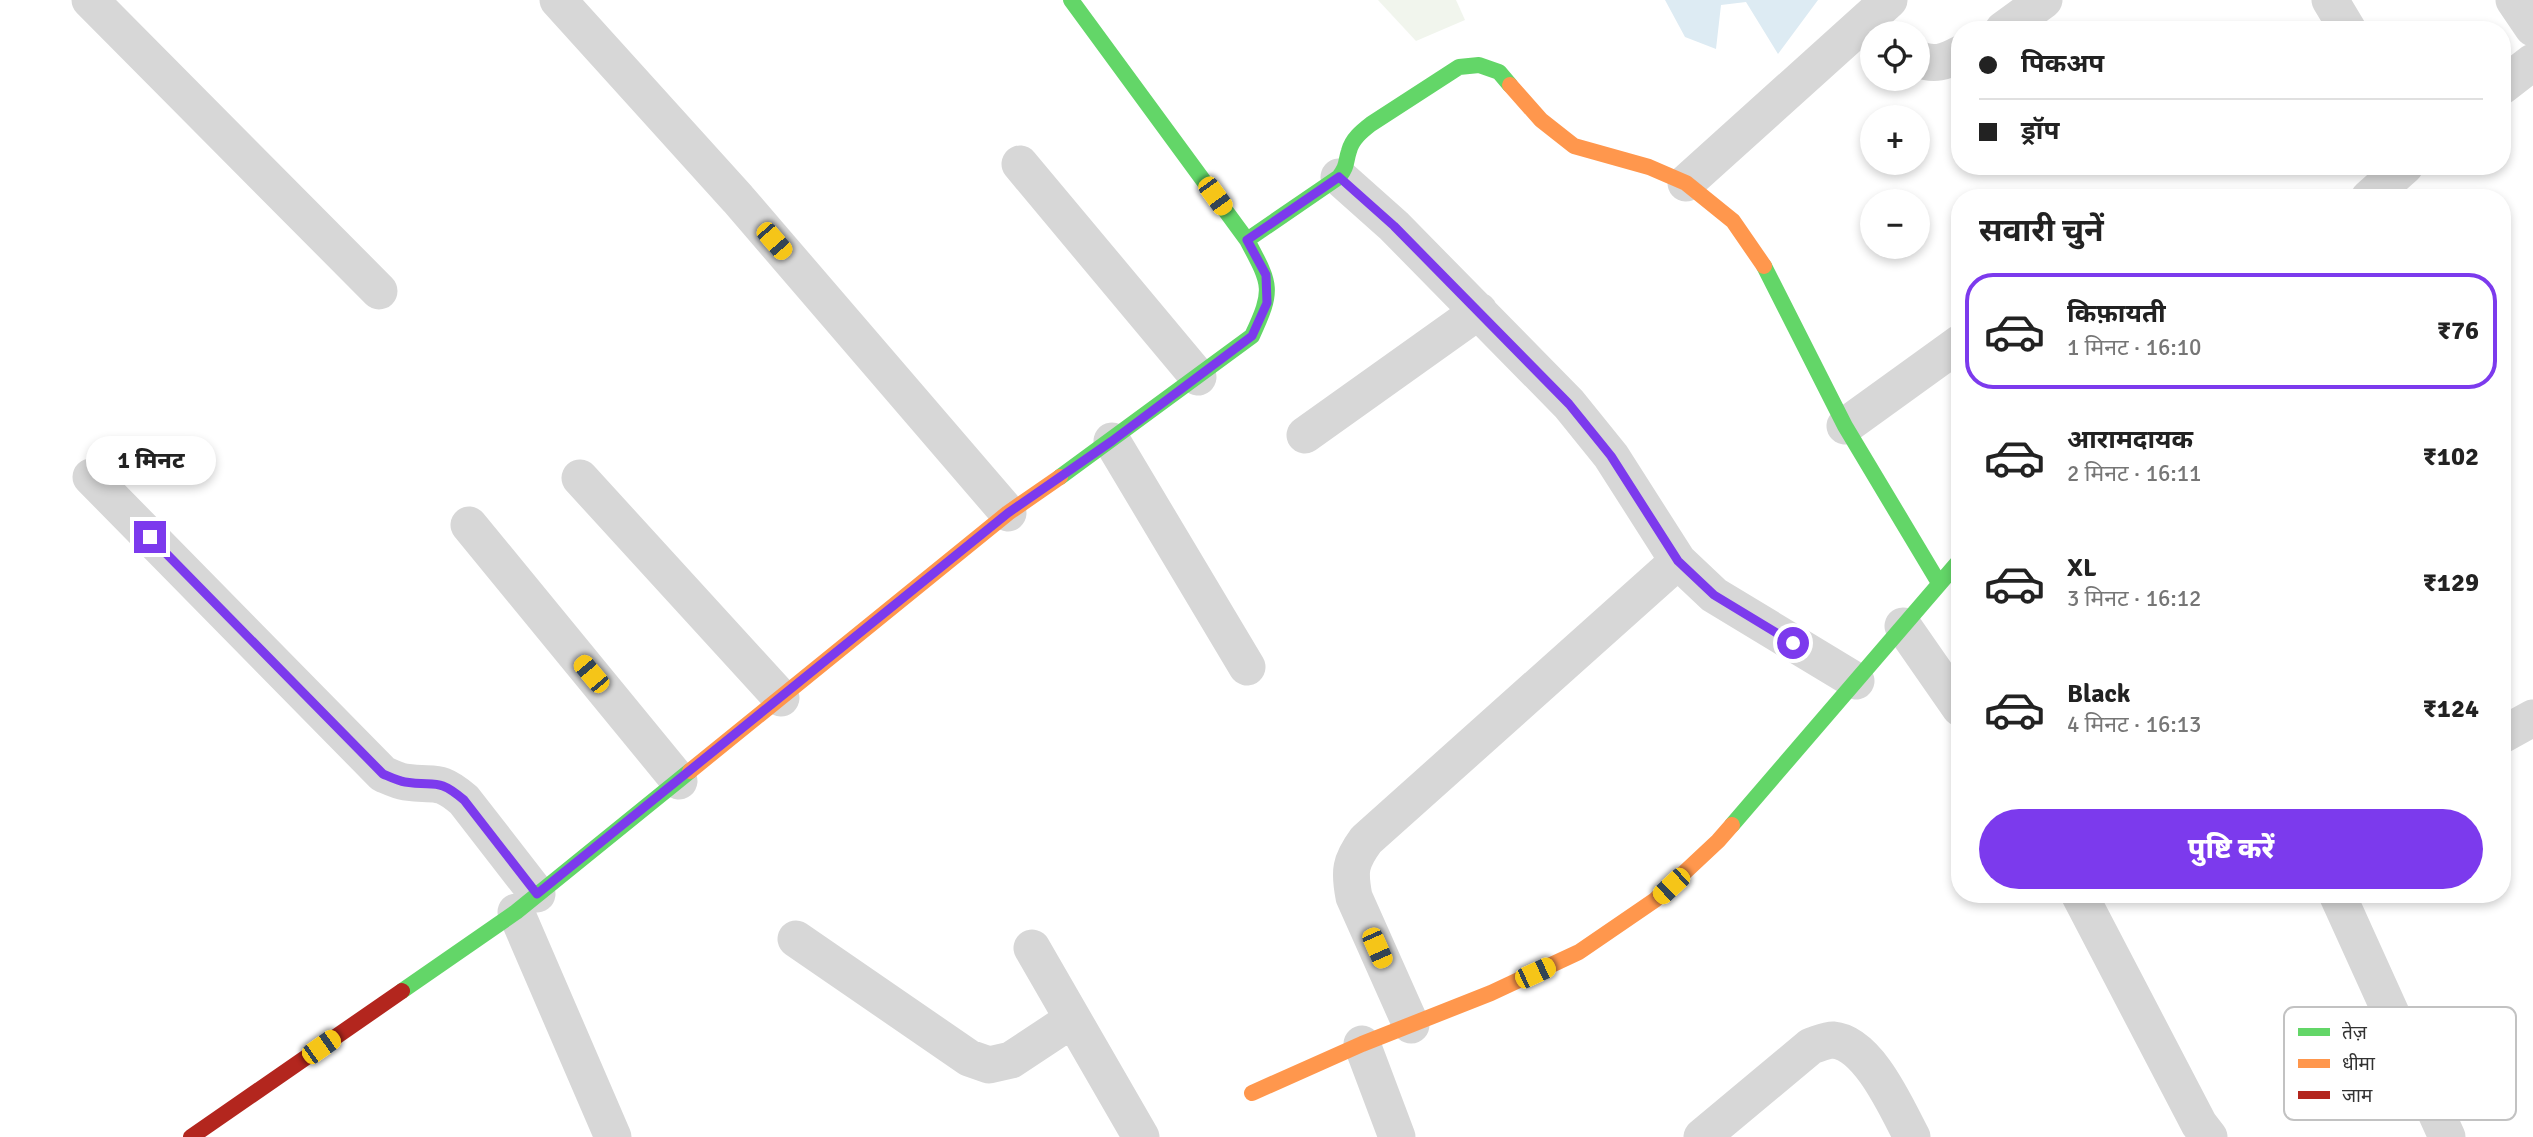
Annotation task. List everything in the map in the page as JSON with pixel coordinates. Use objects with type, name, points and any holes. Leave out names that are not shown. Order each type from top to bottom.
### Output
[{"type":"street","points":[[90,0],[379,291]]},
{"type":"street","points":[[558,0],[738,199],[1008,513]]},
{"type":"street","points":[[191,1137],[526,903],[1008,513],[1112,441],[1252,336],[1267,303],[1266,275],[1247,240],[1071,0]]},
{"type":"street","points":[[2015,21],[2044,0]]},
{"type":"street","points":[[2330,0],[2343,21]]},
{"type":"street","points":[[2514,0],[2533,28]]},
{"type":"street","points":[[1686,183],[1885,15]]},
{"type":"street","points":[[1930,63],[1951,58]]},
{"type":"street","points":[[2511,79],[2533,62]]},
{"type":"street","points":[[1247,240],[1339,177],[1348,164],[1349,150],[1358,135],[1371,124],[1460,66],[1479,65],[1499,72],[1541,120],[1574,146],[1649,167],[1686,183],[1733,221],[1771,275],[1845,426],[1939,583]]},
{"type":"street","points":[[1020,164],[1198,377]]},
{"type":"street","points":[[2379,189],[2395,175]]},
{"type":"street","points":[[1339,177],[1394,226],[1569,404],[1611,456],[1678,561],[1714,595],[1856,681]]},
{"type":"street","points":[[1305,435],[1479,311]]},
{"type":"street","points":[[1845,426],[1951,349]]},
{"type":"street","points":[[1112,441],[1247,667]]},
{"type":"street","points":[[91,477],[383,774],[404,782],[431,782],[450,788],[464,800],[526,903],[613,1137]]},
{"type":"street","points":[[580,478],[781,698]]},
{"type":"street","points":[[469,525],[679,781]]},
{"type":"street","points":[[1411,1025],[1354,897],[1349,875],[1354,856],[1366,840],[1678,561]]},
{"type":"street","points":[[1252,1093],[1362,1044],[1491,993],[1579,952],[1655,900],[1718,841],[1951,570]]},
{"type":"street","points":[[1903,626],[1951,695]]},
{"type":"street","points":[[2511,730],[2533,718]]},
{"type":"street","points":[[2084,903],[2199,1124],[2209,1137]]},
{"type":"street","points":[[2341,903],[2388,1007]]},
{"type":"street","points":[[796,939],[969,1058],[989,1065],[1011,1060],[1073,1019]]},
{"type":"street","points":[[1032,948],[1141,1137]]},
{"type":"street","points":[[1702,1137],[1811,1046],[1832,1040],[1848,1045],[1864,1056],[1887,1090],[1912,1137]]},
{"type":"street","points":[[1362,1044],[1397,1137]]},
{"type":"street","points":[[2438,1120],[2446,1137]]},
{"type":"shaded area","points":[[1378,0],[1456,0],[1465,20],[1416,41]]},
{"type":"shaded area","points":[[1665,0],[1818,0],[1778,54],[1746,2],[1721,5],[1716,49],[1685,37]]},
{"type":"traffic: fast","points":[[1060,477],[1252,336],[1264,308],[1267,287],[1261,267],[1247,240],[1071,0]]},
{"type":"traffic: fast","points":[[1247,240],[1339,177],[1352,143],[1368,127],[1459,67],[1479,65],[1499,72],[1510,85]]},
{"type":"traffic: fast","points":[[1764,266],[1845,426],[1939,583]]},
{"type":"traffic: fast","points":[[1732,825],[1951,570]]},
{"type":"traffic: fast","points":[[402,991],[516,912],[690,771]]},
{"type":"traffic: slow","points":[[1510,85],[1541,120],[1574,146],[1649,167],[1686,183],[1733,221],[1764,266]]},
{"type":"traffic: slow","points":[[690,771],[1008,513],[1060,477]]},
{"type":"traffic: slow","points":[[1252,1093],[1362,1044],[1491,993],[1579,952],[1655,900],[1732,825]]},
{"type":"traffic: jam","points":[[191,1137],[402,991]]},
{"type":"route","points":[[150,537],[383,774],[404,782],[431,782],[450,788],[464,800],[537,894],[1008,513],[1112,441],[1252,336],[1267,303],[1266,275],[1247,240],[1339,177],[1394,226],[1569,404],[1611,456],[1678,561],[1714,595],[1793,643]]}]
